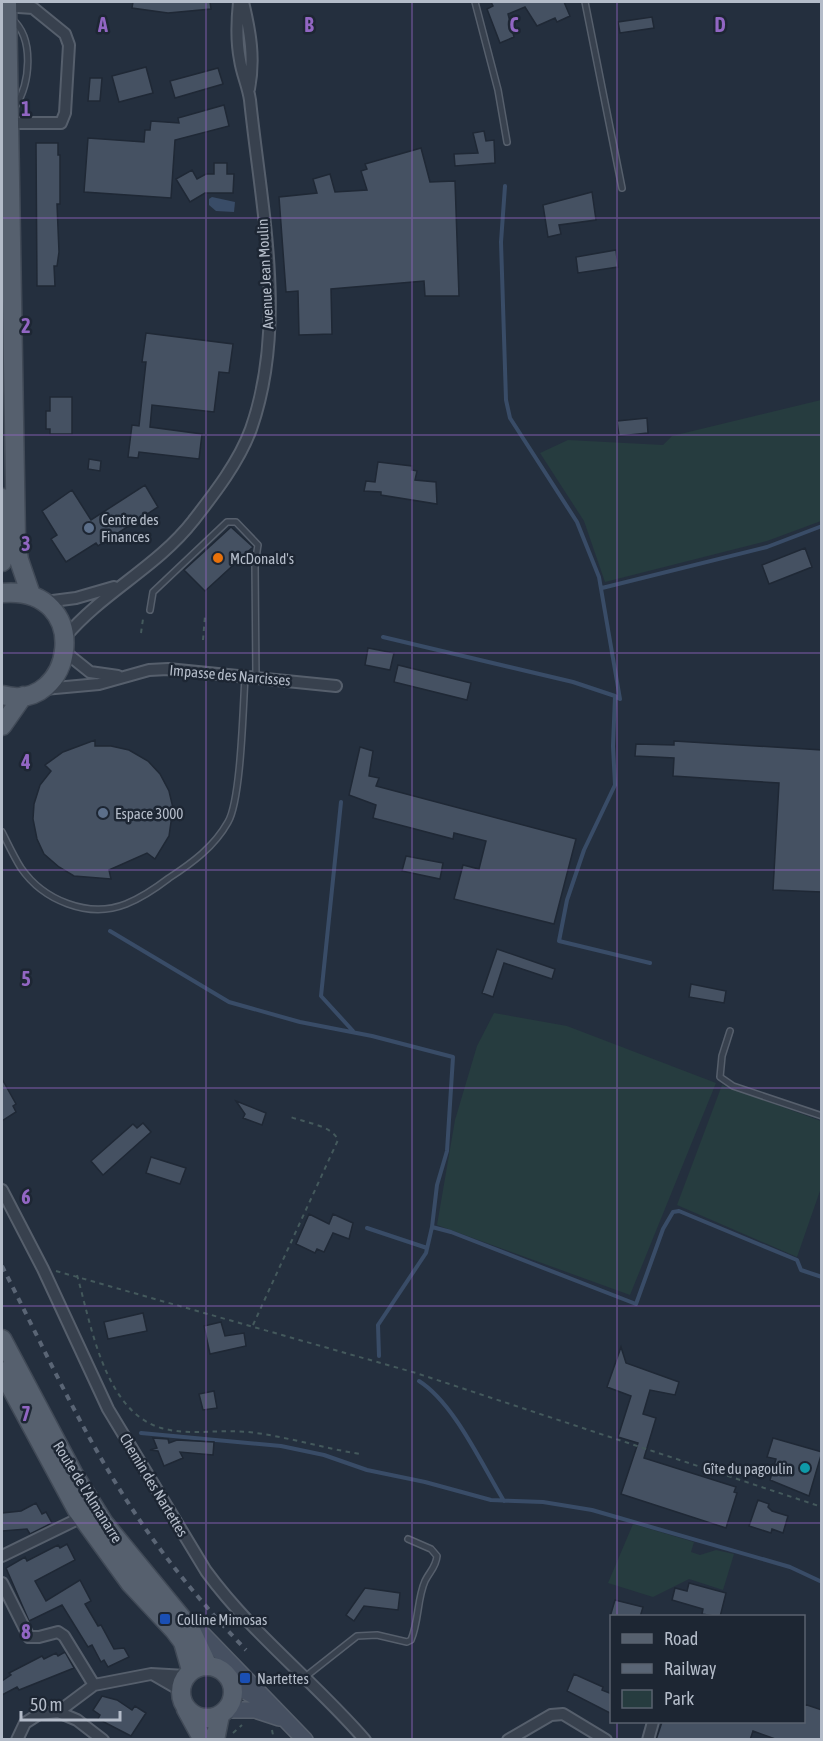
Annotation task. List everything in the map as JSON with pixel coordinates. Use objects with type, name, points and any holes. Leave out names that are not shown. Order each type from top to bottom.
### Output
[{"type":"main road","points":[[2,696],[22,696],[41,689],[52,680],[65,644],[55,612],[38,598],[19,560],[16,541],[5,114],[5,14]]},
{"type":"main road","points":[[2,356],[2,562]]},
{"type":"main road","points":[[2,593],[38,598]]},
{"type":"main road","points":[[2,727],[22,696]]},
{"type":"main road","name":"Route de l'Almanarre","points":[[2,1339],[73,1473],[104,1523],[190,1628],[190,1681]]},
{"type":"main road","name":"Route de l'Almanarre","points":[[2,1371],[82,1517],[130,1583],[183,1642],[202,1740]]},
{"type":"main road","points":[[156,1586],[270,1705],[278,1724]]},
{"type":"main road","points":[[270,1705],[232,1684],[225,1673],[190,1681],[195,1716],[212,1718],[223,1712],[255,1710],[305,1740]]},
{"type":"main road","points":[[223,1737],[223,1712],[232,1698],[232,1684]]},
{"type":"street","name":"Avenue Jean Moulin","points":[[65,644],[84,614],[155,560],[195,518],[227,472],[250,431],[264,385],[270,334],[268,273],[249,92],[240,59],[237,23],[241,2]]},
{"type":"street","points":[[5,14],[33,8],[65,34],[69,45],[65,113],[61,123],[5,114]]},
{"type":"street","name":"Avenue Jean Moulin","points":[[38,598],[76,598],[120,585]]},
{"type":"street","name":"Impasse des Narcisses","points":[[65,644],[90,672],[124,677]]},
{"type":"street","name":"Impasse des Narcisses","points":[[41,689],[99,684],[168,669],[336,686]]},
{"type":"street","name":"Chemin des Nartettes","points":[[2,1190],[43,1269],[108,1409],[206,1571],[222,1591],[365,1740]]},
{"type":"street","points":[[2,1556],[82,1517]]},
{"type":"street","points":[[2,1584],[29,1637],[58,1632],[64,1636],[94,1685]]},
{"type":"street","points":[[58,1712],[94,1685],[151,1674],[190,1681]]},
{"type":"street","points":[[16,1740],[25,1723],[32,1718],[39,1714],[58,1712],[77,1720],[103,1740]]},
{"type":"street","points":[[508,1740],[551,1716],[563,1714],[606,1740]]},
{"type":"street","points":[[648,1740],[653,1723]]},
{"type":"lane","points":[[475,2],[498,90],[507,142]]},
{"type":"lane","points":[[585,2],[622,188]]},
{"type":"lane","points":[[2,832],[22,869],[45,893],[68,904],[85,908],[113,907],[125,904],[157,887],[196,860],[229,821],[235,798],[256,647],[255,564],[258,544],[236,522],[227,522],[153,592],[149,612]]},
{"type":"lane","points":[[730,1031],[722,1056],[720,1077],[733,1086],[822,1116]]},
{"type":"lane","points":[[304,1678],[357,1636],[377,1635],[411,1640],[416,1629],[422,1590],[436,1564],[437,1556],[431,1549],[408,1539]]},
{"type":"path","points":[[141,633],[143,618],[149,612]]},
{"type":"path","points":[[203,640],[205,616]]},
{"type":"path","points":[[253,1325],[338,1140],[336,1134],[325,1128],[288,1116]]},
{"type":"path","points":[[43,1269],[77,1275],[416,1373],[822,1507]]},
{"type":"path","points":[[77,1275],[106,1369],[118,1394],[144,1420],[161,1428],[184,1431],[246,1432],[360,1454]]},
{"type":"path","points":[[223,1737],[246,1722]]},
{"type":"path","points":[[274,1740],[278,1724]]},
{"type":"green space","points":[[821,400],[821,521],[767,541],[605,582],[584,521],[540,453],[568,440],[663,445],[672,436]]},
{"type":"green space","points":[[494,1013],[567,1026],[716,1083],[630,1295],[437,1225],[455,1120],[477,1046]]},
{"type":"green space","points":[[722,1085],[821,1121],[821,1188],[797,1257],[677,1205]]},
{"type":"green space","points":[[633,1524],[694,1542],[691,1552],[700,1555],[716,1550],[734,1554],[723,1590],[689,1579],[653,1597],[608,1583]]},
{"type":"water","points":[[212,197],[235,202],[234,212],[216,211],[209,205],[209,199]]},
{"type":"building","points":[[133,2],[210,2],[211,9],[168,13],[132,8]]},
{"type":"building","points":[[491,2],[564,2],[570,16],[557,22],[555,18],[537,26],[525,7],[508,14],[514,37],[500,43],[487,9],[493,6]]},
{"type":"building","points":[[652,17],[654,28],[620,33],[618,22]]},
{"type":"building","points":[[146,67],[153,93],[119,102],[112,76]]},
{"type":"building","points":[[218,68],[223,84],[175,98],[170,81]]},
{"type":"building","points":[[90,78],[102,78],[100,101],[88,101]]},
{"type":"building","points":[[224,105],[229,126],[175,140],[171,198],[84,192],[88,138],[144,142],[145,130],[150,130],[151,121],[179,123],[178,118]]},
{"type":"building","points":[[484,131],[486,141],[494,140],[495,163],[455,166],[454,154],[478,153],[473,133]]},
{"type":"building","points":[[36,143],[58,143],[58,155],[60,155],[60,204],[57,204],[59,252],[57,266],[54,266],[55,286],[37,286]]},
{"type":"building","points":[[421,148],[430,182],[455,181],[459,296],[425,296],[424,281],[331,289],[332,334],[299,335],[298,291],[286,292],[279,197],[317,193],[313,179],[330,174],[335,192],[367,190],[361,171],[367,169],[365,164]]},
{"type":"building","points":[[214,163],[227,163],[227,174],[234,174],[233,193],[205,193],[190,202],[176,179],[192,170],[197,179],[206,174],[214,174]]},
{"type":"building","points":[[592,192],[596,220],[559,225],[561,234],[548,237],[543,205]]},
{"type":"building","points":[[616,250],[618,267],[578,273],[576,257]]},
{"type":"building","points":[[146,333],[233,344],[229,373],[219,372],[214,412],[152,405],[150,427],[202,434],[199,459],[139,452],[138,458],[128,457],[132,425],[139,426],[146,362],[142,362]]},
{"type":"building","points":[[50,397],[72,397],[72,434],[50,434],[50,429],[46,429],[46,411],[50,411]]},
{"type":"building","points":[[647,418],[648,433],[619,436],[617,421]]},
{"type":"building","points":[[89,459],[101,461],[100,471],[88,469]]},
{"type":"building","points":[[378,462],[412,466],[412,470],[417,471],[415,480],[436,482],[437,504],[381,495],[381,492],[364,491],[366,481],[375,482]]},
{"type":"building","name":"Centre des Finances","points":[[145,485],[158,507],[98,546],[96,543],[66,562],[51,539],[57,535],[42,511],[72,490],[91,520]]},
{"type":"building","name":"McDonald's","points":[[231,527],[253,547],[205,591],[184,570]]},
{"type":"building","points":[[805,548],[812,567],[769,584],[762,565]]},
{"type":"building","points":[[368,648],[394,653],[390,670],[365,665]]},
{"type":"building","points":[[398,665],[471,683],[467,700],[394,682]]},
{"type":"building","name":"Espace 3000","points":[[95,740],[95,746],[111,746],[129,750],[148,761],[160,774],[169,791],[173,808],[169,836],[155,859],[147,853],[109,870],[111,879],[74,876],[59,867],[44,854],[37,839],[33,819],[34,804],[40,785],[51,771],[45,765],[63,752]]},
{"type":"building","points":[[674,741],[822,750],[822,892],[773,890],[779,783],[673,776],[674,758],[635,756],[636,744],[674,745]]},
{"type":"building","points":[[360,747],[373,751],[369,776],[379,778],[376,786],[576,839],[554,924],[454,899],[463,865],[479,869],[486,841],[454,833],[453,839],[373,818],[376,805],[349,795]]},
{"type":"building","points":[[406,856],[443,863],[440,879],[402,871]]},
{"type":"building","points":[[497,949],[555,969],[552,979],[504,963],[493,997],[482,993]]},
{"type":"building","points":[[691,984],[726,991],[724,1003],[689,997]]},
{"type":"building","points":[[2,1079],[16,1104],[13,1106],[16,1112],[2,1121]]},
{"type":"building","points":[[236,1101],[266,1113],[262,1125],[243,1118],[245,1114]]},
{"type":"building","points":[[143,1123],[151,1132],[103,1175],[91,1161],[133,1124],[137,1128]]},
{"type":"building","points":[[151,1157],[186,1168],[180,1184],[146,1173]]},
{"type":"building","points":[[309,1214],[329,1224],[333,1214],[353,1223],[349,1239],[333,1233],[324,1252],[317,1249],[315,1253],[296,1244]]},
{"type":"building","points":[[143,1313],[147,1331],[108,1339],[104,1322]]},
{"type":"building","points":[[221,1322],[225,1336],[244,1333],[246,1346],[210,1354],[204,1326]]},
{"type":"building","points":[[621,1347],[626,1363],[679,1382],[675,1395],[650,1390],[643,1414],[656,1418],[644,1458],[736,1487],[734,1492],[737,1493],[726,1528],[621,1494],[638,1443],[618,1437],[631,1396],[607,1387]]},
{"type":"building","points":[[214,1391],[217,1408],[203,1410],[199,1394]]},
{"type":"building","points":[[153,1438],[168,1439],[169,1443],[177,1440],[214,1442],[213,1455],[180,1452],[183,1458],[164,1466],[158,1451],[150,1450],[157,1448]]},
{"type":"building","points":[[773,1438],[822,1452],[809,1496],[770,1480],[776,1459],[767,1457]]},
{"type":"building","points":[[758,1500],[769,1504],[768,1507],[772,1511],[788,1516],[783,1533],[772,1529],[771,1533],[749,1526]]},
{"type":"building","points":[[36,1503],[42,1514],[46,1512],[52,1523],[30,1534],[27,1529],[2,1531],[2,1513],[21,1511]]},
{"type":"building","points":[[67,1544],[75,1560],[35,1581],[46,1601],[80,1580],[91,1601],[85,1604],[98,1626],[101,1625],[114,1649],[124,1648],[129,1657],[108,1667],[104,1660],[101,1662],[92,1645],[88,1647],[62,1605],[29,1621],[6,1568],[25,1557],[27,1561],[58,1545],[60,1548]]},
{"type":"building","points":[[689,1583],[726,1593],[720,1615],[702,1614],[703,1609],[672,1600],[675,1588],[687,1591]]},
{"type":"building","points":[[365,1588],[400,1593],[398,1610],[364,1606],[354,1621],[346,1615]]},
{"type":"building","points":[[615,1600],[643,1607],[641,1615],[611,1615]]},
{"type":"building","points":[[65,1652],[74,1668],[19,1690],[17,1687],[2,1695],[2,1681],[11,1675],[9,1673],[42,1656],[44,1659],[56,1653],[58,1656]]},
{"type":"building","points":[[574,1674],[603,1687],[602,1690],[610,1693],[610,1713],[567,1691]]},
{"type":"building","points":[[102,1696],[117,1700],[132,1710],[135,1706],[146,1713],[131,1736],[98,1719],[100,1715],[93,1710]]},
{"type":"building","points":[[805,1704],[822,1710],[822,1740],[778,1740],[753,1731],[750,1740],[656,1740],[662,1723],[805,1723]]},
{"type":"waterway","points":[[505,186],[501,242],[506,400],[510,418],[577,522],[599,577],[620,699],[615,696],[613,746],[615,785],[584,850],[567,900],[559,941],[650,963]]},
{"type":"waterway","points":[[602,588],[767,547],[822,526]]},
{"type":"waterway","points":[[383,637],[573,682],[615,696]]},
{"type":"waterway","points":[[341,802],[321,996],[353,1031]]},
{"type":"waterway","points":[[110,931],[229,1002],[300,1022],[372,1036],[453,1057],[447,1151],[437,1185],[432,1227],[451,1232],[636,1304],[663,1229],[673,1212],[679,1211],[797,1260],[801,1270],[822,1277]]},
{"type":"waterway","points":[[379,1356],[378,1325],[426,1253],[432,1227]]},
{"type":"waterway","points":[[367,1228],[427,1248]]},
{"type":"waterway","points":[[419,1381],[432,1391],[455,1419],[504,1501]]},
{"type":"waterway","points":[[141,1433],[281,1446],[324,1455],[367,1470],[425,1482],[491,1500],[543,1502],[592,1510],[790,1567],[822,1582]]},
{"type":"railway","points":[[2,1266],[78,1417],[111,1476],[184,1580],[246,1650]]},
{"type":"place","name":"Centre des Finances","points":[[89,528]]},
{"type":"place","name":"McDonald's","points":[[218,558]]},
{"type":"place","name":"Espace 3000","points":[[103,813]]},
{"type":"place","name":"Gîte du pagoulin","points":[[805,1468]]},
{"type":"place","name":"Colline Mimosas","points":[[165,1619]]},
{"type":"place","name":"Nartettes","points":[[245,1678]]}]
